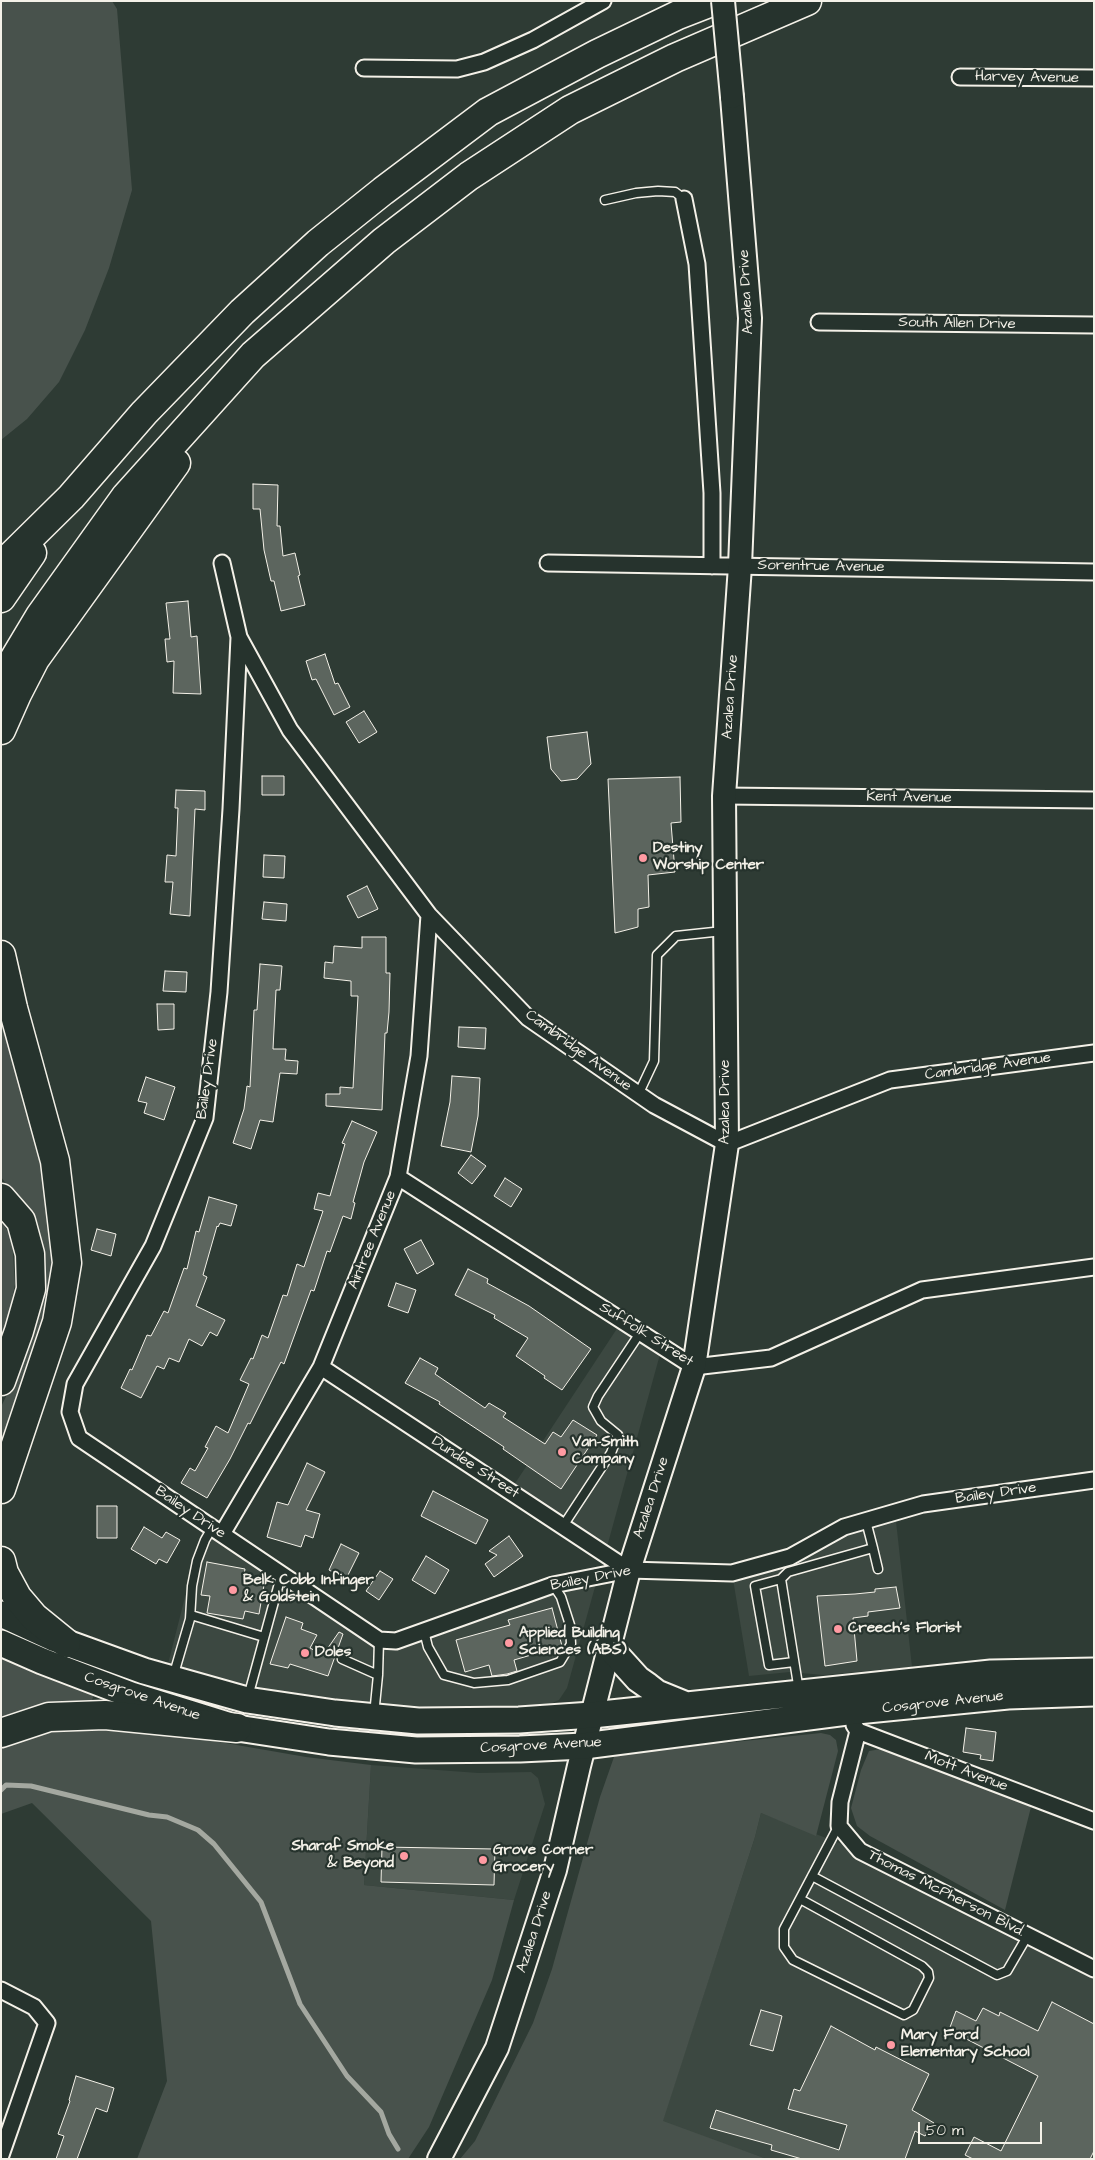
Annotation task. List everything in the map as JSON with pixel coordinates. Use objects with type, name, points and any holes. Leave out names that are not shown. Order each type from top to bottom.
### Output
[{"type":"highway","points":[[1,566],[72,497],[144,413],[242,312],[318,243],[488,112],[597,54],[678,15],[714,1]]},
{"type":"highway","points":[[1,681],[40,616],[126,496],[253,355],[384,241],[469,176],[570,110],[675,58],[807,1]]},
{"type":"highway","points":[[1,730],[35,658],[253,355]]},
{"type":"highway","points":[[1,598],[72,497]]},
{"type":"highway","points":[[1,954],[13,1008],[55,1161],[67,1263],[57,1322],[35,1393],[15,1444],[1,1489]]},
{"type":"highway","points":[[1,1198],[21,1221],[30,1254],[31,1289],[19,1331],[1,1381]]},
{"type":"highway","points":[[1,1561],[4,1573],[17,1597],[34,1617],[66,1643]]},
{"type":"highway","points":[[1,1734],[49,1717],[105,1715],[237,1728]]},
{"type":"main road","name":"Cosgrove Avenue","points":[[1,1614],[66,1643],[172,1679],[247,1700],[418,1721],[519,1720],[592,1715],[991,1673],[1094,1671]]},
{"type":"main road","name":"Cosgrove Avenue","points":[[1,1643],[131,1695],[237,1728],[329,1742],[416,1750],[584,1746],[853,1722],[1008,1696],[1094,1693]]},
{"type":"main road","points":[[609,1647],[638,1679],[657,1693],[686,1704]]},
{"type":"street","points":[[364,68],[457,69],[484,62],[533,40],[602,1]]},
{"type":"street","name":"Azalea Drive","points":[[439,2159],[497,2048],[555,1870],[584,1746],[629,1570],[694,1367],[727,1144],[724,796],[740,566],[750,318],[723,1]]},
{"type":"street","name":"Harvey Avenue","points":[[960,77],[1094,78]]},
{"type":"street","points":[[684,199],[697,264],[712,493],[712,566]]},
{"type":"street","name":"South Allen Drive","points":[[819,322],[1094,325]]},
{"type":"street","name":"Cambridge Avenue","points":[[222,563],[239,637],[290,730],[429,915],[528,1018],[654,1105],[727,1144],[890,1080],[1094,1053]]},
{"type":"street","name":"Sorentrue Avenue","points":[[548,563],[1094,572]]},
{"type":"street","name":"Bailey Drive","points":[[239,637],[231,809],[219,992],[205,1118],[153,1246],[75,1384],[70,1412],[79,1438],[281,1576],[379,1640],[396,1641],[553,1586],[629,1570],[732,1573],[751,1577],[844,1527],[923,1504],[1094,1480]]},
{"type":"street","name":"Kent Avenue","points":[[724,796],[1094,800]]},
{"type":"street","name":"Aintree Avenue","points":[[217,1531],[320,1367],[398,1177],[419,1056],[429,915]]},
{"type":"street","name":"Suffolk Street","points":[[398,1177],[694,1367],[771,1358],[922,1290],[1094,1267]]},
{"type":"street","name":"Dundee Street","points":[[320,1367],[629,1570]]},
{"type":"street","points":[[839,1825],[840,1802],[853,1722]]},
{"type":"street","name":"Mott Avenue","points":[[853,1722],[1094,1821]]},
{"type":"street","name":"Thomas McPherson Blvd.","points":[[839,1825],[860,1851],[1094,1969]]},
{"type":"street","points":[[1,1990],[34,2006],[47,2023],[1,2154]]},
{"type":"lane","points":[[605,200],[636,193],[658,191],[675,192],[684,199]]},
{"type":"lane","points":[[638,1095],[654,1062],[657,955],[676,936],[725,930]]},
{"type":"lane","points":[[563,1526],[611,1454],[618,1435],[601,1421],[592,1407],[640,1333]]},
{"type":"lane","points":[[866,1521],[878,1569]]},
{"type":"lane","points":[[172,1679],[191,1615],[192,1586],[197,1561],[204,1540],[217,1531]]},
{"type":"lane","points":[[794,1662],[769,1665],[751,1577],[781,1579],[788,1572],[873,1548]]},
{"type":"lane","points":[[247,1700],[281,1576]]},
{"type":"lane","points":[[781,1579],[800,1692]]},
{"type":"lane","points":[[424,1630],[428,1647],[444,1675],[474,1683],[508,1680],[560,1662],[571,1644],[570,1625],[561,1597],[553,1586]]},
{"type":"lane","points":[[191,1615],[264,1637]]},
{"type":"lane","points":[[374,1716],[379,1640]]},
{"type":"lane","points":[[342,1659],[378,1674]]},
{"type":"lane","points":[[800,1899],[922,1966],[928,1972],[929,1978],[913,2010],[904,2015],[793,1960],[784,1948],[784,1929],[839,1825]]},
{"type":"lane","points":[[812,1876],[997,1975],[1007,1971],[1028,1935]]},
{"type":"shaded area","points":[[1,1],[112,1],[117,9],[132,190],[109,268],[85,330],[59,382],[27,419],[1,440]]},
{"type":"shaded area","points":[[1,992],[37,1124],[56,1256],[51,1301],[1,1458],[1,1407],[18,1371],[25,1209],[1,1177]]},
{"type":"shaded area","points":[[1,1220],[12,1239],[15,1284],[1,1356]]},
{"type":"shaded area","points":[[622,1321],[662,1347],[605,1554],[510,1491]]},
{"type":"shaded area","points":[[895,1512],[912,1667],[823,1675],[790,1672],[749,1676],[732,1573]]},
{"type":"shaded area","points":[[204,1522],[379,1640],[598,1576],[567,1688],[559,1700],[539,1709],[391,1709],[254,1691],[168,1664]]},
{"type":"shaded area","points":[[1,1653],[94,1695],[91,1702],[35,1707],[1,1717]]},
{"type":"shaded area","points":[[104,1722],[306,1757],[371,1765],[364,1885],[514,1900],[492,1980],[429,2127],[408,2159],[137,2159],[167,2081],[151,1921],[32,1803],[1,1814],[1,1744],[34,1729]]},
{"type":"shaded area","points":[[821,1733],[830,1735],[836,1740],[838,1751],[816,1836],[761,1813],[755,1837],[663,2121],[767,2159],[460,2159],[475,2141],[533,2023],[552,1969],[600,1797],[614,1757],[619,1754]]},
{"type":"shaded area","points":[[881,1749],[1032,1803],[1005,1910],[870,1836],[857,1826],[851,1808],[861,1770],[869,1751]]},
{"type":"shaded area","points":[[371,1765],[478,1773],[531,1772],[538,1778],[545,1804],[514,1900],[364,1885]]},
{"type":"shaded area","name":"Mary Ford Elementary School","points":[[761,1813],[860,1851],[1094,1969],[1094,2159],[767,2159],[662,2122],[755,1837]]},
{"type":"building","points":[[253,484],[278,485],[277,526],[280,526],[283,556],[295,553],[305,605],[281,611],[274,581],[271,581],[264,550],[260,509],[253,509]]},
{"type":"building","points":[[188,601],[191,637],[197,636],[201,694],[173,693],[174,661],[167,662],[165,639],[170,639],[166,603]]},
{"type":"building","points":[[325,654],[335,684],[338,683],[350,707],[334,715],[316,679],[312,680],[306,661]]},
{"type":"building","points":[[364,711],[377,732],[359,743],[346,722]]},
{"type":"building","points":[[587,732],[591,764],[577,779],[561,781],[551,769],[547,737]]},
{"type":"building","points":[[262,776],[284,776],[284,795],[262,795]]},
{"type":"building","name":"Destiny Worship Center","points":[[680,777],[681,822],[671,823],[675,872],[648,875],[649,907],[638,909],[638,927],[615,933],[608,779]]},
{"type":"building","points":[[176,790],[205,791],[205,810],[195,809],[190,916],[170,914],[173,882],[165,882],[167,855],[176,856],[178,808],[175,808]]},
{"type":"building","points":[[264,855],[285,856],[284,878],[263,877]]},
{"type":"building","points":[[367,886],[378,909],[358,918],[347,896]]},
{"type":"building","points":[[264,902],[287,904],[286,921],[262,919]]},
{"type":"building","points":[[362,937],[386,937],[386,973],[390,973],[382,1110],[326,1106],[326,1094],[340,1094],[340,1087],[353,1088],[358,996],[351,996],[351,981],[324,978],[325,962],[333,963],[334,946],[362,948]]},
{"type":"building","points":[[260,964],[282,966],[280,990],[276,990],[273,1049],[286,1049],[285,1060],[298,1061],[297,1074],[280,1073],[273,1122],[260,1120],[251,1149],[233,1143],[244,1109],[247,1086],[250,1087],[254,1010],[257,1010]]},
{"type":"building","points":[[165,971],[187,972],[186,992],[163,991]]},
{"type":"building","points":[[157,1004],[174,1004],[174,1029],[158,1030]]},
{"type":"building","points":[[459,1027],[486,1028],[485,1049],[458,1047]]},
{"type":"building","points":[[452,1076],[480,1078],[478,1116],[471,1152],[441,1146],[450,1102]]},
{"type":"building","points":[[146,1077],[175,1087],[164,1120],[144,1113],[147,1103],[138,1101]]},
{"type":"building","points":[[352,1121],[377,1132],[364,1162],[353,1202],[355,1203],[351,1219],[343,1216],[330,1252],[327,1251],[314,1291],[311,1290],[284,1364],[281,1362],[250,1424],[248,1423],[207,1498],[181,1483],[190,1468],[195,1471],[208,1448],[205,1447],[216,1426],[228,1433],[249,1384],[240,1380],[251,1358],[253,1359],[262,1335],[268,1338],[283,1295],[287,1296],[297,1264],[304,1267],[323,1211],[314,1209],[318,1193],[330,1196],[345,1144],[342,1143]]},
{"type":"building","points":[[471,1155],[486,1166],[472,1184],[458,1173]]},
{"type":"building","points":[[505,1178],[522,1189],[511,1207],[494,1196]]},
{"type":"building","points":[[209,1197],[237,1205],[231,1226],[220,1223],[217,1226],[203,1275],[207,1277],[196,1306],[225,1320],[217,1336],[210,1332],[202,1346],[189,1339],[179,1362],[169,1358],[164,1369],[157,1366],[141,1398],[121,1388],[130,1369],[132,1370],[147,1335],[151,1336],[164,1311],[168,1313],[184,1268],[187,1269],[196,1231],[199,1232]]},
{"type":"building","points":[[97,1229],[116,1234],[111,1256],[91,1250]]},
{"type":"building","points":[[421,1240],[434,1264],[417,1274],[404,1249]]},
{"type":"building","points":[[468,1269],[488,1279],[487,1283],[529,1306],[591,1349],[562,1390],[516,1356],[528,1338],[494,1318],[495,1315],[455,1295]]},
{"type":"building","points":[[396,1283],[416,1290],[408,1313],[388,1306]]},
{"type":"building","points":[[420,1358],[438,1368],[435,1374],[485,1408],[489,1403],[506,1413],[503,1417],[545,1444],[553,1432],[561,1437],[573,1420],[597,1435],[561,1489],[503,1449],[504,1447],[439,1404],[440,1402],[405,1383]]},
{"type":"building","points":[[307,1463],[325,1472],[306,1510],[320,1514],[313,1538],[305,1535],[301,1547],[267,1537],[277,1502],[288,1505]]},
{"type":"building","points":[[433,1491],[488,1520],[476,1544],[421,1516]]},
{"type":"building","points":[[97,1506],[117,1506],[117,1538],[97,1538]]},
{"type":"building","points":[[144,1527],[162,1538],[166,1532],[180,1540],[167,1563],[159,1559],[156,1564],[131,1549]]},
{"type":"building","points":[[509,1536],[523,1556],[494,1577],[485,1564],[497,1555],[489,1551]]},
{"type":"building","points":[[341,1544],[359,1553],[346,1579],[329,1570]]},
{"type":"building","points":[[426,1556],[449,1570],[435,1594],[412,1580]]},
{"type":"building","name":"Belk Cobb Infinger & Goldstein","points":[[207,1562],[245,1569],[243,1581],[264,1585],[259,1614],[245,1611],[243,1619],[207,1613],[210,1596],[201,1595]]},
{"type":"building","points":[[380,1571],[393,1579],[379,1600],[366,1591]]},
{"type":"building","name":"Creech's Florist","points":[[896,1587],[900,1608],[868,1612],[868,1616],[853,1618],[857,1661],[825,1666],[817,1596],[875,1592],[875,1589]]},
{"type":"building","name":"Applied Building Sciences (ABS)","points":[[552,1608],[562,1646],[514,1660],[517,1671],[507,1674],[492,1676],[489,1665],[465,1672],[456,1640],[510,1625],[508,1620]]},
{"type":"building","name":"Doles","points":[[286,1617],[303,1623],[301,1629],[317,1635],[310,1648],[323,1655],[339,1632],[343,1634],[328,1676],[290,1664],[288,1668],[270,1664]]},
{"type":"building","points":[[966,1728],[996,1732],[993,1761],[980,1759],[981,1755],[963,1752]]},
{"type":"building","points":[[382,1847],[495,1849],[494,1885],[381,1882]]},
{"type":"building","name":"Mary Ford Elementary School","points":[[1052,2002],[1094,2024],[1094,2151],[1090,2159],[973,2159],[965,2155],[974,2137],[1001,2151],[1038,2076],[949,2030],[956,2011],[976,2021],[983,2008],[999,2016],[1000,2012],[1038,2031]]},
{"type":"building","points":[[761,2010],[782,2016],[773,2051],[750,2045]]},
{"type":"building","points":[[831,2026],[875,2050],[876,2047],[929,2074],[912,2110],[934,2123],[925,2136],[915,2131],[905,2159],[802,2159],[771,2150],[772,2145],[710,2128],[716,2110],[839,2150],[847,2125],[788,2109],[794,2089],[800,2091]]},
{"type":"building","points":[[76,2076],[114,2088],[107,2112],[96,2108],[77,2159],[56,2159],[64,2136],[58,2134],[70,2101]]},
{"type":"waterway","points":[[1,1790],[6,1785],[31,1786],[149,1815],[167,1817],[198,1830],[214,1844],[261,1902],[300,2004],[347,2076],[381,2112],[389,2134],[398,2149]]},
{"type":"place","name":"Destiny Worship Center","points":[[643,858]]},
{"type":"place","name":"Van-Smith Company","points":[[562,1452]]},
{"type":"place","name":"Belk Cobb Infinger & Goldstein","points":[[233,1590]]},
{"type":"place","name":"Creech's Florist","points":[[838,1629]]},
{"type":"place","name":"Applied Building Sciences (ABS)","points":[[509,1643]]},
{"type":"place","name":"Doles","points":[[305,1653]]},
{"type":"place","name":"Sharaf Smoke & Beyond","points":[[404,1856]]},
{"type":"place","name":"Grove Corner Grocery","points":[[483,1860]]},
{"type":"place","name":"Mary Ford Elementary School","points":[[891,2045]]}]
